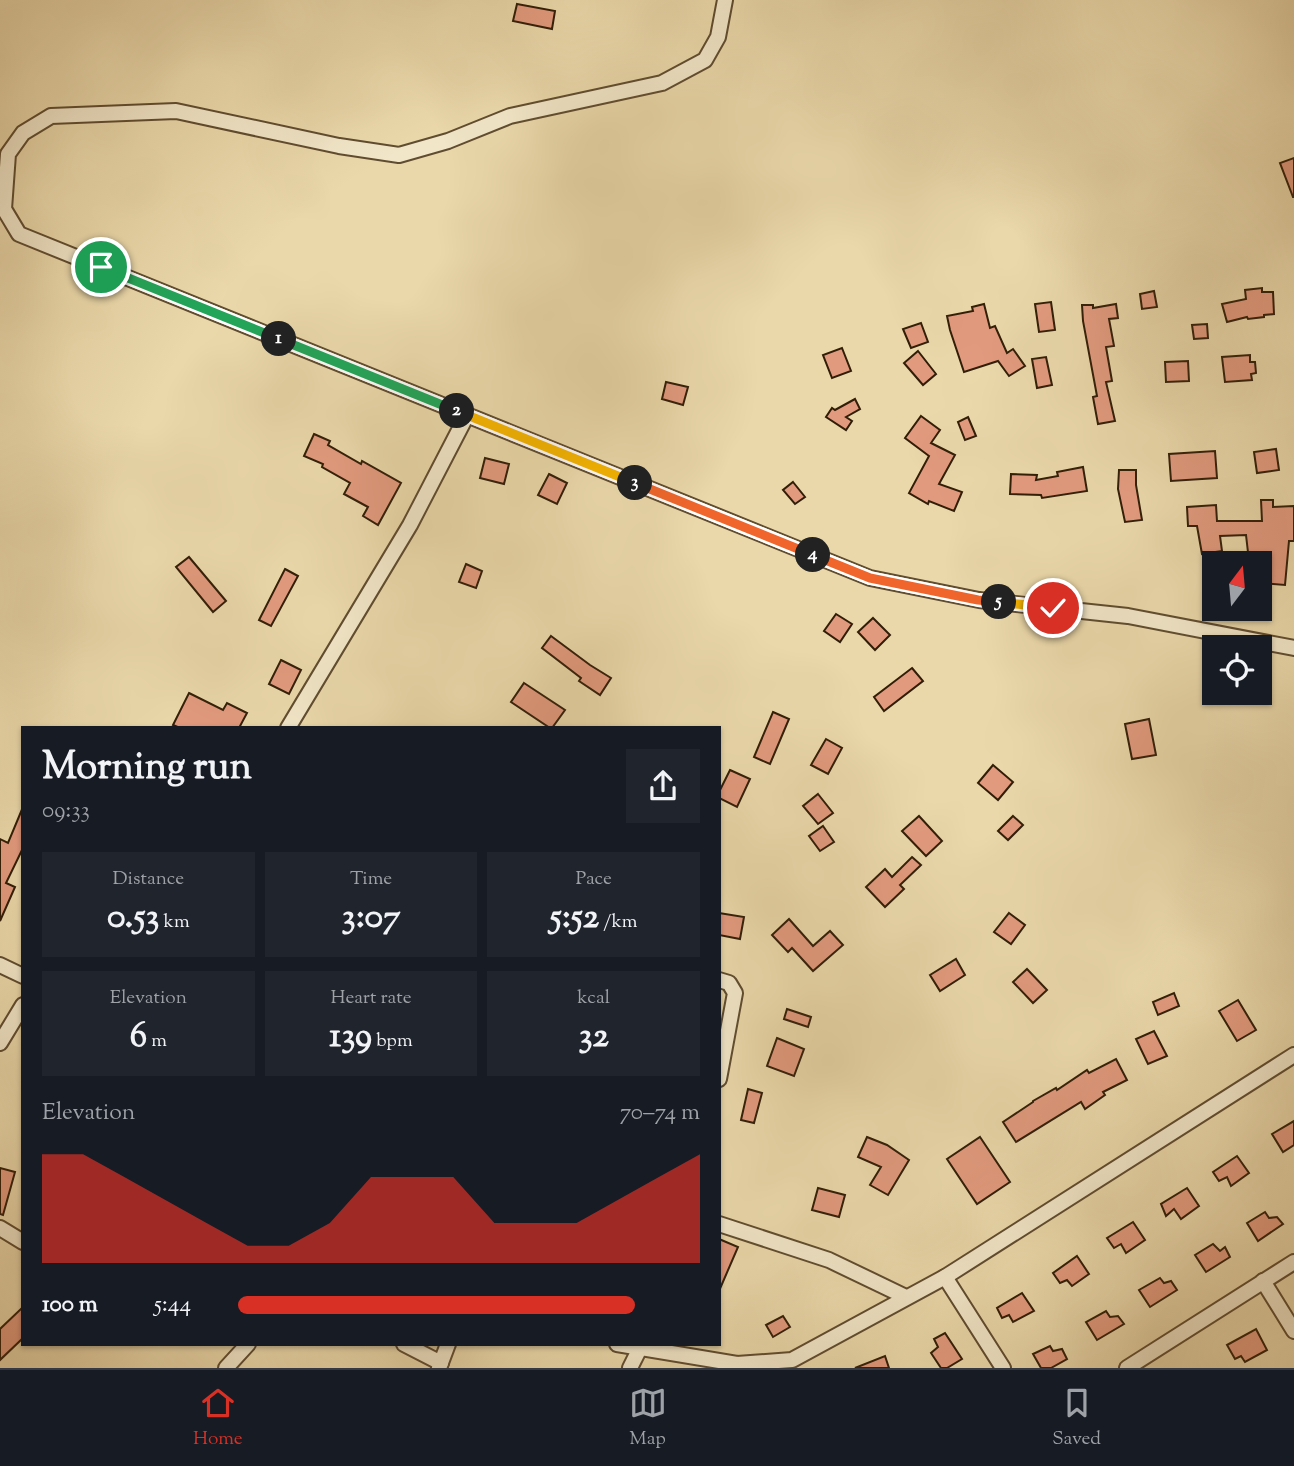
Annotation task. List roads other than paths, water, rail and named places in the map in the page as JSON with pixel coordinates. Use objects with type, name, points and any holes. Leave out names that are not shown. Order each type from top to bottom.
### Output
[{"type":"street","points":[[725,0],[718,37],[705,60],[662,83],[510,116],[448,141],[400,155],[340,146],[176,111],[51,116],[23,133],[8,154],[4,209],[19,234],[870,578],[978,600],[1128,616],[1294,648]]},
{"type":"street","points":[[289,726],[410,525],[467,415]]},
{"type":"street","points":[[0,965],[21,975]]},
{"type":"street","points":[[721,981],[729,983],[735,993],[721,1068]]},
{"type":"street","points":[[0,1043],[21,1008]]},
{"type":"street","points":[[628,1346],[737,1364],[792,1360],[945,1277],[1294,1055]]},
{"type":"street","points":[[721,1225],[829,1261],[906,1297]]},
{"type":"street","points":[[0,1228],[21,1241]]},
{"type":"street","points":[[1127,1368],[1294,1262]]},
{"type":"street","points":[[945,1277],[1003,1368]]},
{"type":"street","points":[[1263,1281],[1294,1331]]},
{"type":"street","points":[[226,1368],[246,1346]]},
{"type":"street","points":[[407,1346],[440,1366],[447,1346]]},
{"type":"street","points":[[630,1368],[640,1348]]}]
